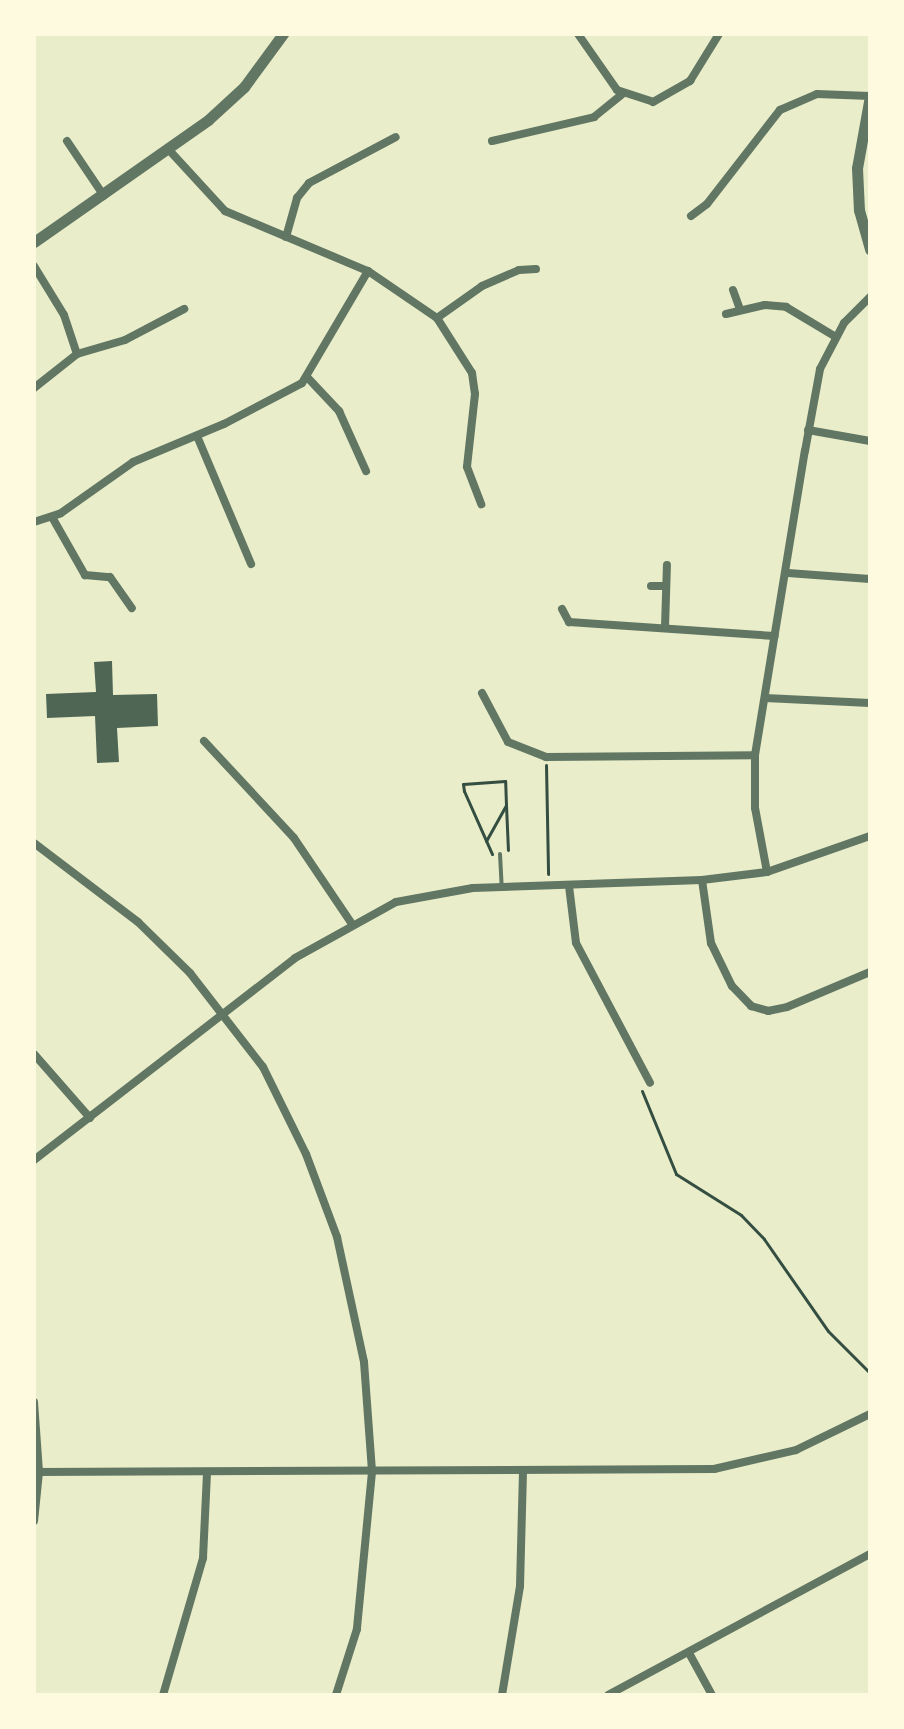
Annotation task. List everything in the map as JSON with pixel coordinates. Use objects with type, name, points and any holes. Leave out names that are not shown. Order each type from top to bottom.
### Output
[{"type":"street","points":[[34,242],[169,150],[244,87],[283,34]]},
{"type":"street","points":[[578,34],[605,78],[622,94],[653,102],[677,93],[698,71],[719,34]]},
{"type":"street","points":[[492,141],[594,117],[622,94]]},
{"type":"street","points":[[691,216],[707,204],[780,110],[817,94],[870,96],[857,191],[870,249]]},
{"type":"street","points":[[286,237],[297,198],[315,177],[396,137]]},
{"type":"street","points":[[67,141],[105,196]]},
{"type":"street","points":[[169,150],[225,211],[368,271],[437,318],[472,373],[475,394],[467,467],[481,504]]},
{"type":"street","points":[[34,266],[64,315],[77,354]]},
{"type":"street","points":[[437,318],[482,286],[519,270],[536,269]]},
{"type":"street","points":[[34,522],[52,517],[126,466],[279,397],[307,377],[368,271]]},
{"type":"street","points":[[733,290],[740,309]]},
{"type":"street","points":[[767,872],[755,808],[755,755],[788,573],[808,430],[820,369],[836,337],[870,297]]},
{"type":"street","points":[[726,314],[740,309],[786,307],[836,337]]},
{"type":"street","points":[[34,388],[77,354],[125,340],[184,309]]},
{"type":"street","points":[[307,377],[339,411],[366,471]]},
{"type":"street","points":[[808,430],[870,441]]},
{"type":"street","points":[[197,436],[251,564]]},
{"type":"street","points":[[52,517],[85,575],[110,577],[132,608]]},
{"type":"street","points":[[665,627],[667,565]]},
{"type":"street","points":[[788,573],[870,579]]},
{"type":"street","points":[[651,586],[666,586]]},
{"type":"street","points":[[562,609],[569,622],[775,636]]},
{"type":"street","points":[[482,693],[508,742],[546,757],[755,755]]},
{"type":"street","points":[[765,698],[870,703]]},
{"type":"street","points":[[204,741],[294,838],[352,924]]},
{"type":"street","points":[[34,1160],[297,956],[396,902],[502,887],[702,880],[767,872],[870,836]]},
{"type":"street","points":[[34,843],[138,922],[221,1013],[263,1067],[306,1154],[337,1237],[364,1362],[372,1472],[357,1629],[336,1695]]},
{"type":"street","points":[[702,880],[711,943],[732,986],[751,1006],[768,1011],[787,1007],[870,972]]},
{"type":"street","points":[[569,886],[576,943],[650,1083]]},
{"type":"street","points":[[34,1054],[90,1118]]},
{"type":"street","points":[[639,1065],[651,1057]]},
{"type":"street","points":[[34,1402],[34,1521]]},
{"type":"street","points":[[36,1472],[714,1469],[796,1450],[870,1414]]},
{"type":"street","points":[[502,1695],[520,1586],[523,1471]]},
{"type":"street","points":[[163,1695],[203,1558],[207,1472]]},
{"type":"street","points":[[608,1695],[870,1554]]},
{"type":"street","points":[[689,1653],[712,1695]]},
{"type":"lane","points":[[500,854],[502,887]]},
{"type":"path","points":[[546,757],[549,886]]},
{"type":"path","points":[[500,854],[508,853],[506,805],[505,781],[463,784],[486,841],[506,805]]},
{"type":"path","points":[[645,1074],[639,1082],[676,1174],[756,1231],[828,1331],[870,1373]]},
{"type":"building","points":[[112,661],[113,695],[157,694],[158,726],[117,728],[119,762],[97,763],[95,716],[47,718],[46,694],[96,692],[94,662]]}]
